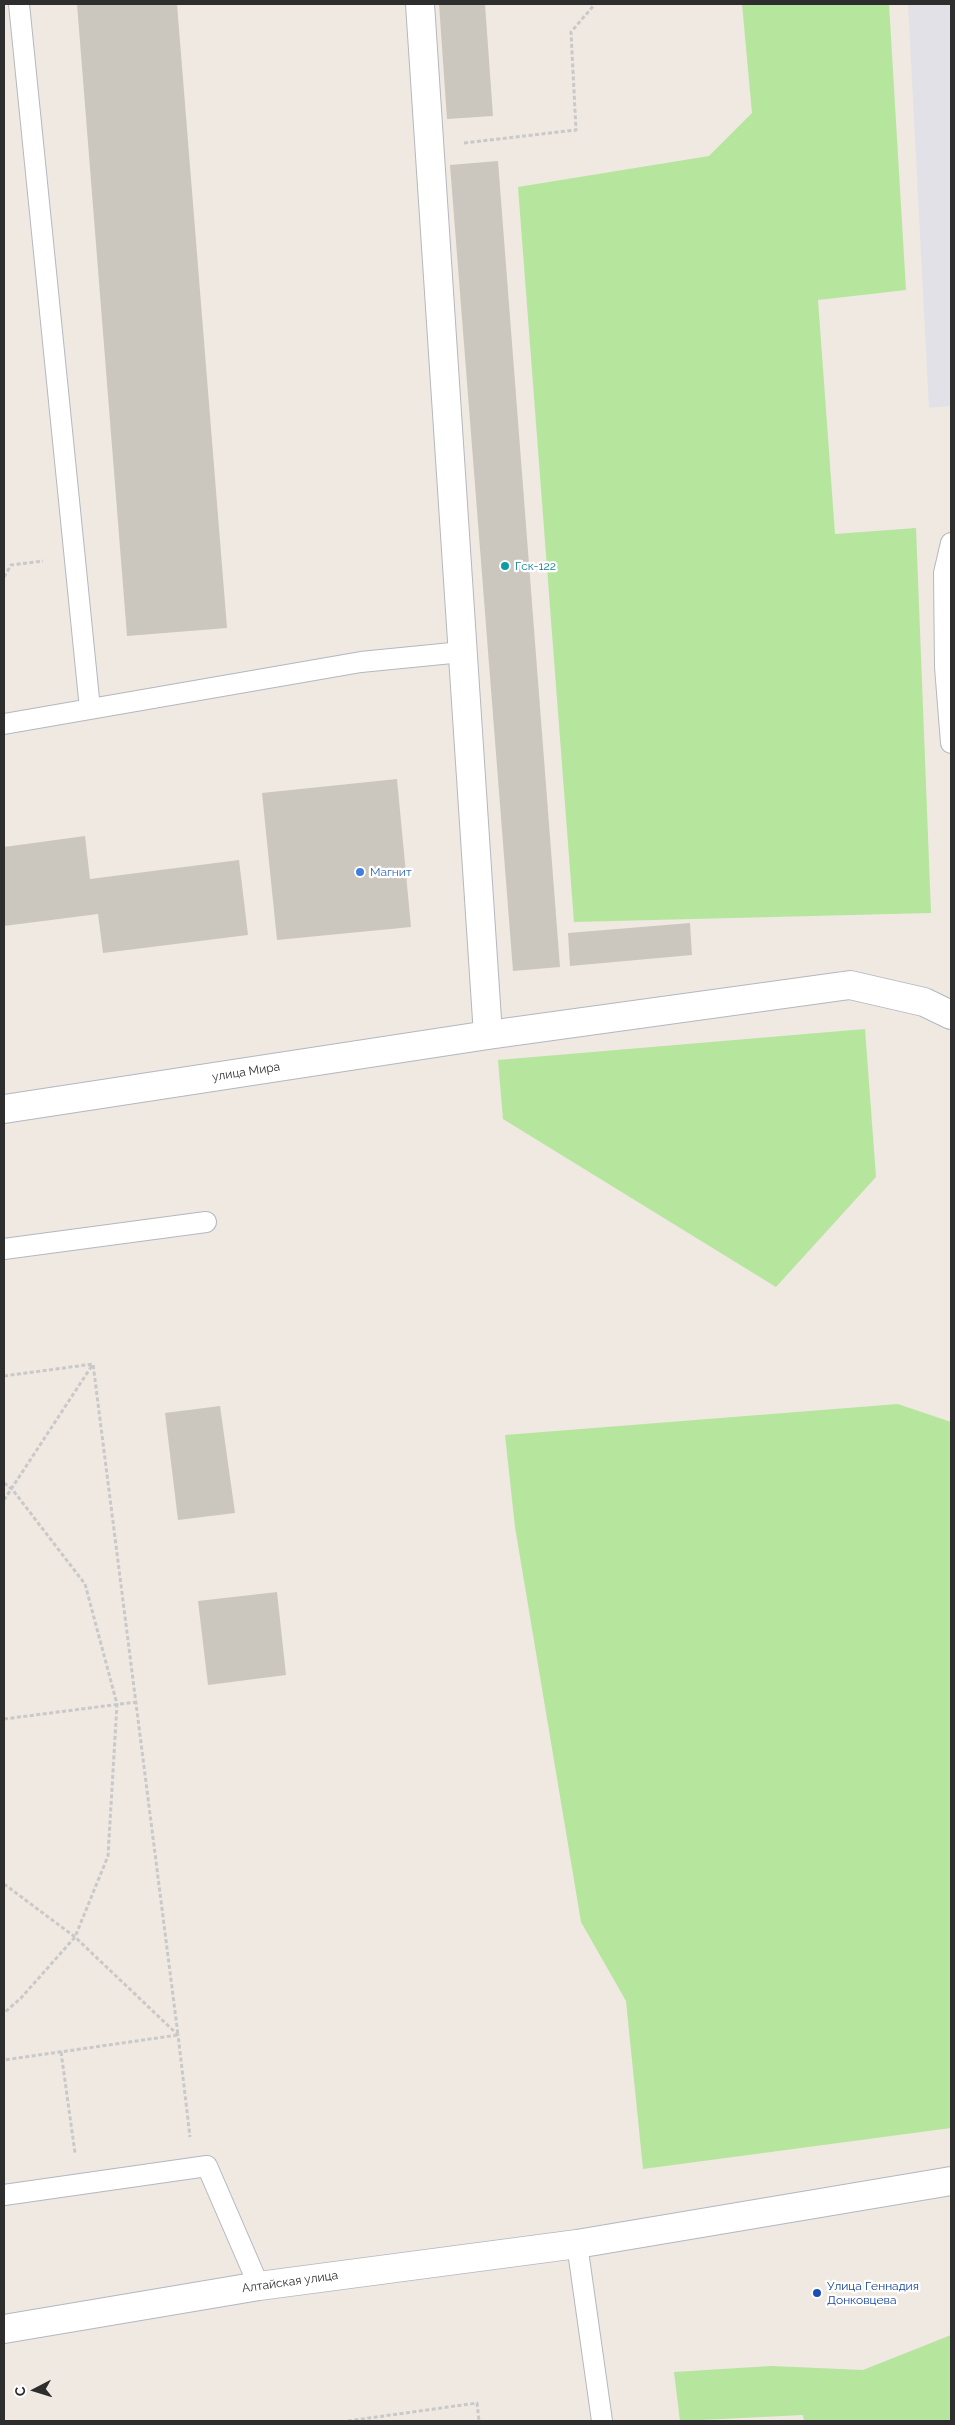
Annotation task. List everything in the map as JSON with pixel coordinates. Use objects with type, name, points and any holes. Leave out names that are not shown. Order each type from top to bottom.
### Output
[{"type":"street","points":[[420,4],[488,1035]]},
{"type":"street","name":"улица Мира","points":[[4,1109],[488,1035],[850,985],[924,1002],[951,1015]]},
{"type":"street","name":"Алтайская улица","points":[[4,2328],[259,2286],[577,2244],[951,2181]]},
{"type":"lane","points":[[19,4],[90,709]]},
{"type":"lane","points":[[951,543],[944,573],[944,592],[945,667],[951,743]]},
{"type":"lane","points":[[4,724],[361,662],[462,652]]},
{"type":"lane","points":[[4,1249],[206,1222]]},
{"type":"lane","points":[[4,2196],[207,2166],[259,2286]]},
{"type":"lane","points":[[577,2244],[602,2421]]},
{"type":"path","points":[[429,147],[576,130],[571,32],[595,4]]},
{"type":"path","points":[[4,577],[12,564],[75,557]]},
{"type":"path","points":[[4,1376],[93,1364]]},
{"type":"path","points":[[4,1500],[93,1364]]},
{"type":"path","points":[[93,1364],[194,2168]]},
{"type":"path","points":[[4,1484],[12,1489],[85,1584],[117,1704],[108,1856],[75,1937],[21,1998],[4,2013]]},
{"type":"path","points":[[4,1719],[136,1702]]},
{"type":"path","points":[[4,1884],[75,1937],[178,2035]]},
{"type":"path","points":[[4,2060],[178,2035]]},
{"type":"path","points":[[61,2052],[79,2186]]},
{"type":"path","points":[[348,2421],[477,2404],[479,2421]]},
{"type":"shaded area","points":[[908,4],[951,4],[951,406],[929,408]]},
{"type":"green space","points":[[742,4],[889,4],[906,290],[818,300],[835,534],[916,528],[931,913],[574,922],[518,187],[709,156],[752,113]]},
{"type":"green space","points":[[865,1029],[876,1177],[776,1287],[503,1119],[498,1060]]},
{"type":"green space","points":[[898,1404],[951,1422],[951,2128],[643,2169],[626,2001],[581,1922],[515,1527],[505,1435]]},
{"type":"green space","points":[[951,2335],[951,2421],[804,2421],[803,2415],[680,2421],[674,2372],[771,2366],[863,2370]]},
{"type":"building","points":[[77,4],[177,4],[227,628],[127,636]]},
{"type":"building","points":[[439,4],[485,4],[493,116],[447,119]]},
{"type":"building","name":"Гск-122","points":[[498,161],[560,967],[513,971],[450,165]]},
{"type":"building","points":[[397,779],[411,927],[277,940],[262,793]]},
{"type":"building","points":[[85,836],[90,879],[239,860],[248,935],[103,953],[98,914],[4,926],[4,847]]},
{"type":"building","points":[[690,923],[692,955],[570,966],[568,933]]},
{"type":"building","points":[[220,1406],[235,1513],[178,1520],[165,1413]]},
{"type":"building","points":[[277,1592],[286,1675],[208,1685],[198,1601]]},
{"type":"place","name":"Гск-122","points":[[505,566]]},
{"type":"place","name":"Магнит","points":[[360,872]]},
{"type":"place","name":"Улица Геннадия Донковцева","points":[[817,2293]]}]
